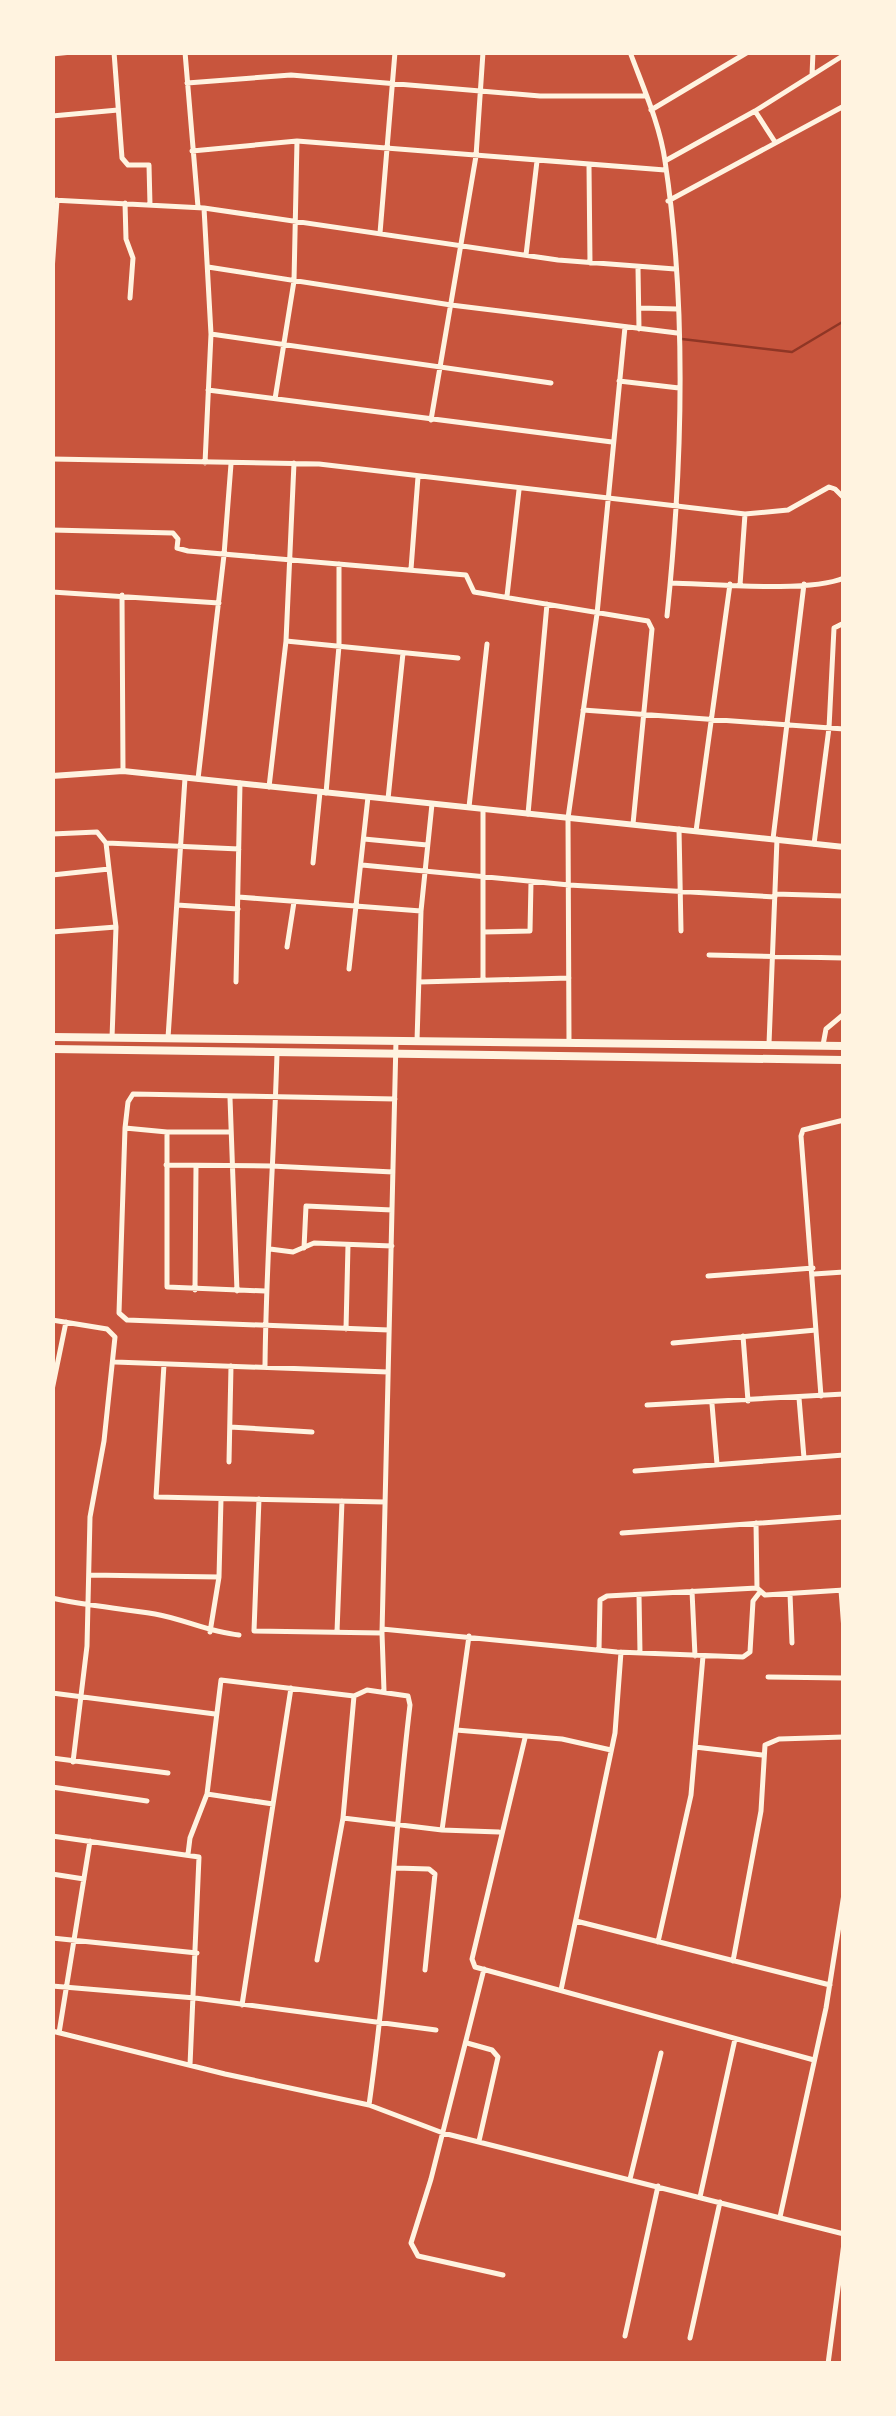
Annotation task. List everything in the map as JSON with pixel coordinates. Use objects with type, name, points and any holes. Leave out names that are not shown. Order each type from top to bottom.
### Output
[{"type":"main road","points":[[52,1037],[844,1046]]},
{"type":"main road","points":[[52,1050],[844,1060]]},
{"type":"street","points":[[52,54],[72,52]]},
{"type":"street","points":[[114,52],[122,158],[128,165],[144,164],[150,170],[150,205]]},
{"type":"street","points":[[185,52],[192,150],[208,268],[211,334],[205,463]]},
{"type":"street","points":[[380,232],[395,52]]},
{"type":"street","points":[[431,420],[476,156],[483,52]]},
{"type":"street","points":[[630,52],[665,161],[675,269],[679,388],[668,616]]},
{"type":"street","points":[[651,110],[748,52]]},
{"type":"street","points":[[812,74],[813,52]]},
{"type":"street","points":[[665,161],[844,54]]},
{"type":"street","points":[[187,83],[290,75],[540,96],[646,96]]},
{"type":"street","points":[[668,201],[844,106]]},
{"type":"street","points":[[52,116],[118,110]]},
{"type":"street","points":[[754,111],[775,144]]},
{"type":"street","points":[[192,150],[297,141],[665,170]]},
{"type":"street","points":[[276,399],[294,281],[297,141]]},
{"type":"street","points":[[526,255],[537,161]]},
{"type":"street","points":[[589,165],[590,264]]},
{"type":"street","points":[[52,271],[55,200],[201,208],[590,264],[675,269]]},
{"type":"street","points":[[125,203],[126,238],[133,258],[130,298]]},
{"type":"street","points":[[208,268],[678,334]]},
{"type":"street","points":[[638,268],[639,328]]},
{"type":"street","points":[[639,308],[676,309]]},
{"type":"street","points":[[569,1042],[568,818],[596,614],[625,327]]},
{"type":"street","points":[[211,334],[552,383]]},
{"type":"street","points":[[619,381],[679,388]]},
{"type":"street","points":[[208,390],[612,442]]},
{"type":"street","points":[[52,459],[294,464],[745,514],[788,510],[829,487],[844,498]]},
{"type":"street","points":[[198,779],[231,463]]},
{"type":"street","points":[[269,787],[286,641],[294,464]]},
{"type":"street","points":[[410,570],[418,477]]},
{"type":"street","points":[[507,597],[519,490]]},
{"type":"street","points":[[740,585],[745,514]]},
{"type":"street","points":[[52,530],[173,533],[179,550],[466,574],[474,592],[648,621],[652,625],[633,824]]},
{"type":"street","points":[[313,864],[339,646],[339,564]]},
{"type":"street","points":[[671,583],[804,584],[844,578]]},
{"type":"street","points":[[696,831],[730,584]]},
{"type":"street","points":[[769,1044],[775,839],[804,584]]},
{"type":"street","points":[[52,592],[219,603]]},
{"type":"street","points":[[122,596],[124,771]]},
{"type":"street","points":[[528,814],[547,604]]},
{"type":"street","points":[[814,844],[829,728],[834,628],[844,624]]},
{"type":"street","points":[[286,641],[458,658]]},
{"type":"street","points":[[469,807],[487,644]]},
{"type":"street","points":[[388,799],[403,653]]},
{"type":"street","points":[[583,710],[844,729]]},
{"type":"street","points":[[52,776],[124,771],[844,847]]},
{"type":"street","points":[[168,1038],[185,778]]},
{"type":"street","points":[[236,982],[240,784]]},
{"type":"street","points":[[349,969],[368,797]]},
{"type":"street","points":[[417,1040],[421,911],[432,804]]},
{"type":"street","points":[[482,979],[484,809]]},
{"type":"street","points":[[679,829],[681,931]]},
{"type":"street","points":[[52,834],[92,831],[106,843],[116,927],[112,1038]]},
{"type":"street","points":[[364,839],[428,845]]},
{"type":"street","points":[[106,843],[239,848]]},
{"type":"street","points":[[362,865],[568,885],[844,896]]},
{"type":"street","points":[[52,875],[109,869]]},
{"type":"street","points":[[483,932],[530,932],[531,882]]},
{"type":"street","points":[[238,897],[421,911]]},
{"type":"street","points":[[288,947],[294,902]]},
{"type":"street","points":[[177,905],[238,908]]},
{"type":"street","points":[[52,932],[116,927]]},
{"type":"street","points":[[709,955],[844,958]]},
{"type":"street","points":[[419,982],[569,978]]},
{"type":"street","points":[[823,1045],[826,1029],[844,1014]]},
{"type":"street","points":[[384,1691],[382,1631],[396,1040]]},
{"type":"street","points":[[265,1366],[277,1052]]},
{"type":"street","points":[[389,1330],[122,1318],[119,1313],[126,1128],[132,1094],[395,1100]]},
{"type":"street","points":[[230,1098],[236,1292]]},
{"type":"street","points":[[821,1396],[801,1136],[810,1126],[844,1120]]},
{"type":"street","points":[[126,1128],[230,1132]]},
{"type":"street","points":[[167,1132],[164,1282],[172,1290],[265,1291]]},
{"type":"street","points":[[165,1166],[393,1172]]},
{"type":"street","points":[[194,1290],[196,1166]]},
{"type":"street","points":[[304,1248],[306,1206],[392,1210]]},
{"type":"street","points":[[270,1249],[293,1252],[314,1243],[392,1246]]},
{"type":"street","points":[[346,1329],[348,1245]]},
{"type":"street","points":[[708,1276],[844,1272]]},
{"type":"street","points":[[52,1320],[110,1330],[116,1337],[90,1516],[88,1607],[74,1762]]},
{"type":"street","points":[[52,1390],[66,1322]]},
{"type":"street","points":[[673,1343],[816,1330]]},
{"type":"street","points":[[743,1336],[748,1401]]},
{"type":"street","points":[[115,1362],[388,1372]]},
{"type":"street","points":[[164,1364],[156,1497],[385,1502]]},
{"type":"street","points":[[229,1462],[231,1366]]},
{"type":"street","points":[[647,1405],[844,1394]]},
{"type":"street","points":[[799,1398],[804,1458]]},
{"type":"street","points":[[712,1404],[717,1464]]},
{"type":"street","points":[[230,1428],[312,1432]]},
{"type":"street","points":[[635,1471],[844,1454]]},
{"type":"street","points":[[210,1632],[219,1577],[221,1498]]},
{"type":"street","points":[[259,1499],[254,1630],[469,1636],[695,1656],[742,1656],[750,1652],[753,1601],[758,1590],[756,1524]]},
{"type":"street","points":[[337,1632],[342,1501]]},
{"type":"street","points":[[622,1533],[844,1517]]},
{"type":"street","points":[[88,1575],[219,1577]]},
{"type":"street","points":[[600,1650],[600,1600],[607,1596],[842,1590],[844,1630]]},
{"type":"street","points":[[692,1591],[695,1656]]},
{"type":"street","points":[[790,1594],[792,1642]]},
{"type":"street","points":[[639,1595],[640,1653]]},
{"type":"street","points":[[52,1598],[88,1607],[157,1614],[210,1632],[239,1635]]},
{"type":"street","points":[[442,1830],[469,1636]]},
{"type":"street","points":[[561,1990],[611,1750],[622,1652]]},
{"type":"street","points":[[658,1942],[690,1795],[703,1656]]},
{"type":"street","points":[[768,1678],[844,1678]]},
{"type":"street","points":[[188,1854],[207,1794],[221,1680],[354,1696],[366,1690],[384,1691],[410,1700],[396,1868],[369,2104]]},
{"type":"street","points":[[242,2005],[291,1688]]},
{"type":"street","points":[[52,1693],[216,1714]]},
{"type":"street","points":[[317,1960],[343,1818],[354,1696]]},
{"type":"street","points":[[456,1730],[562,1740],[611,1750]]},
{"type":"street","points":[[734,1961],[761,1811],[765,1745],[772,1740],[844,1737]]},
{"type":"street","points":[[526,1738],[500,1832],[472,1959],[475,1967],[814,2060]]},
{"type":"street","points":[[695,1747],[763,1755]]},
{"type":"street","points":[[52,1758],[168,1774]]},
{"type":"street","points":[[52,1787],[147,1801]]},
{"type":"street","points":[[207,1794],[275,1804]]},
{"type":"street","points":[[343,1818],[442,1830],[500,1832]]},
{"type":"street","points":[[52,1836],[199,1856],[198,1953],[190,2066]]},
{"type":"street","points":[[90,1841],[56,2032],[190,2066],[369,2104],[443,2133],[844,2234]]},
{"type":"street","points":[[396,1868],[429,1869],[435,1874],[424,1970]]},
{"type":"street","points":[[52,1874],[84,1880]]},
{"type":"street","points":[[780,2218],[830,1985],[844,1894]]},
{"type":"street","points":[[576,1921],[830,1985]]},
{"type":"street","points":[[52,1938],[198,1953]]},
{"type":"street","points":[[834,1959],[844,1961]]},
{"type":"street","points":[[484,1969],[443,2133],[417,2216],[412,2250],[418,2256],[503,2276]]},
{"type":"street","points":[[52,1986],[195,1998],[436,2030]]},
{"type":"street","points":[[700,2197],[736,2038]]},
{"type":"street","points":[[467,2043],[492,2050],[498,2057],[479,2142]]},
{"type":"street","points":[[630,2180],[661,2053]]},
{"type":"street","points":[[625,2336],[658,2186]]},
{"type":"street","points":[[690,2338],[720,2202]]},
{"type":"street","points":[[828,2364],[844,2243]]},
{"type":"waterway","points":[[682,339],[792,352],[844,321]]}]
